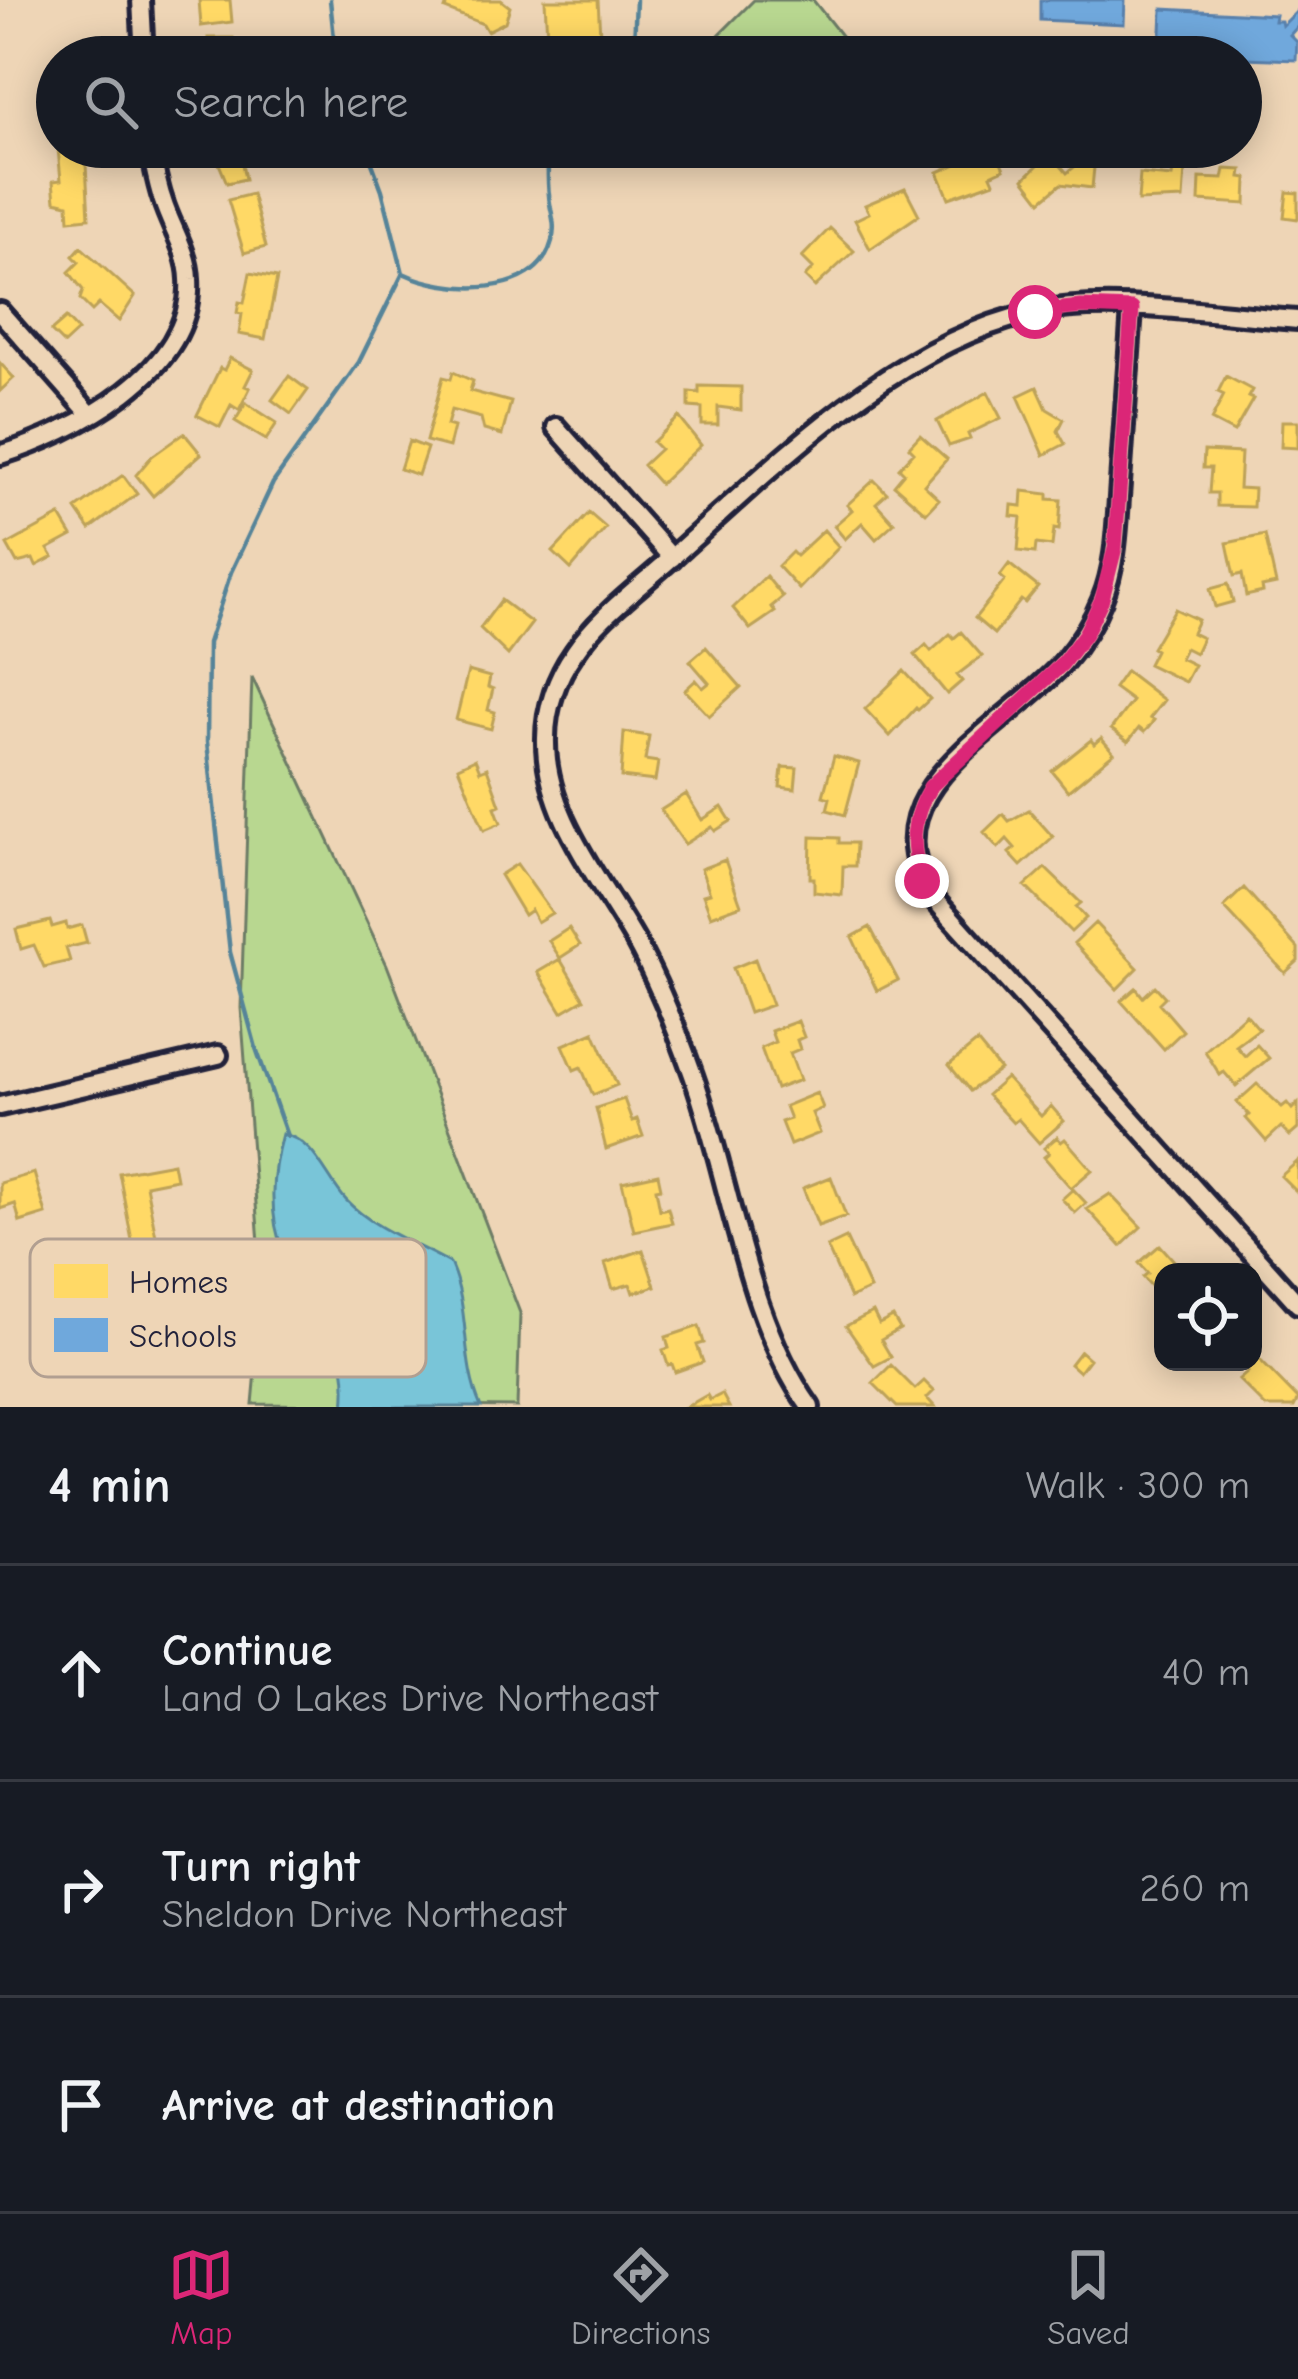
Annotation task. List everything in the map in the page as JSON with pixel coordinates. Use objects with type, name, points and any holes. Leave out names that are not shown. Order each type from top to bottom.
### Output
[{"type":"street","points":[[142,0],[143,36]]},
{"type":"street","points":[[0,455],[90,414],[144,378],[164,357],[180,328],[190,286],[188,262],[155,168]]},
{"type":"street","points":[[810,1407],[783,1361],[763,1312],[703,1102],[674,1024],[637,945],[555,799],[545,734],[551,702],[574,652],[589,633],[817,430],[934,352],[1035,312],[1081,307],[1298,320]]},
{"type":"street","points":[[1132,309],[1115,548],[1102,599],[1085,634],[1062,664],[930,787],[914,822],[915,859],[934,899],[1298,1304]]},
{"type":"street","points":[[0,312],[90,414]]},
{"type":"street","points":[[556,427],[672,559]]},
{"type":"street","points":[[0,1106],[218,1054]]},
{"type":"green space","points":[[754,0],[813,0],[841,36],[719,36]]},
{"type":"green space","points":[[252,677],[387,965],[520,1313],[517,1407],[253,1404],[255,1377],[426,1377],[426,1239],[259,1239],[241,1008]]},
{"type":"water","points":[[282,1134],[293,1138],[311,1151],[357,1210],[405,1239],[279,1239],[273,1210]]},
{"type":"water","points":[[426,1250],[450,1263],[481,1407],[344,1407],[345,1378],[426,1377]]},
{"type":"building: Homes","points":[[199,0],[230,0],[232,22],[201,26]]},
{"type":"building: Homes","points":[[448,0],[501,0],[510,7],[505,22],[487,31],[483,24],[445,9]]},
{"type":"building: Homes","points":[[545,0],[598,0],[600,35],[547,36]]},
{"type":"building: Homes","points":[[60,168],[86,168],[89,218],[69,220],[68,204],[55,201],[53,181],[61,180]]},
{"type":"building: Homes","points":[[221,168],[243,168],[245,179],[227,183]]},
{"type":"building: Homes","points":[[1035,168],[1063,168],[1067,173],[1073,168],[1094,168],[1092,188],[1061,184],[1041,201],[1024,179]]},
{"type":"building: Homes","points":[[1173,168],[1185,169],[1183,199],[1138,201],[1140,174],[1172,177]]},
{"type":"building: Homes","points":[[1004,169],[991,175],[994,182],[949,198],[938,172]]},
{"type":"building: Homes","points":[[1225,169],[1242,170],[1241,177],[1247,178],[1246,204],[1199,201],[1200,178],[1223,179]]},
{"type":"building: Homes","points":[[905,188],[919,215],[870,249],[855,220],[869,213],[865,205]]},
{"type":"building: Homes","points":[[1287,192],[1298,193],[1298,219],[1284,217]]},
{"type":"building: Homes","points":[[252,194],[266,247],[244,253],[228,200]]},
{"type":"building: Homes","points":[[830,228],[854,251],[815,287],[805,277],[813,268],[802,257]]},
{"type":"building: Homes","points":[[81,247],[135,296],[119,321],[99,304],[92,311],[80,299],[83,290],[69,272],[79,262],[73,256]]},
{"type":"building: Homes","points":[[250,273],[277,278],[265,339],[239,334],[242,314],[237,313]]},
{"type":"building: Homes","points":[[66,318],[78,331],[64,344],[51,331]]},
{"type":"building: Homes","points":[[230,358],[253,370],[239,410],[231,405],[220,427],[197,415],[220,368],[224,370]]},
{"type":"building: Homes","points":[[0,363],[14,378],[0,391]]},
{"type":"building: Homes","points":[[453,372],[473,381],[470,391],[511,402],[502,435],[484,430],[481,418],[451,410],[447,425],[454,427],[449,447],[426,441],[443,377],[451,379]]},
{"type":"building: Homes","points":[[289,376],[308,390],[291,414],[272,400]]},
{"type":"building: Homes","points":[[1226,376],[1252,390],[1248,397],[1253,399],[1234,432],[1211,420],[1224,395],[1218,392]]},
{"type":"building: Homes","points":[[699,386],[741,387],[741,410],[718,407],[718,425],[702,425],[702,408],[689,407],[689,392],[699,393]]},
{"type":"building: Homes","points":[[1037,387],[1047,409],[1064,419],[1058,431],[1065,444],[1044,455],[1018,396]]},
{"type":"building: Homes","points":[[988,392],[1001,418],[968,434],[970,439],[949,446],[937,421]]},
{"type":"building: Homes","points":[[246,403],[277,423],[266,440],[235,421]]},
{"type":"building: Homes","points":[[679,417],[701,445],[660,484],[643,465],[660,449],[653,442]]},
{"type":"building: Homes","points":[[1282,421],[1298,421],[1298,448],[1281,447]]},
{"type":"building: Homes","points":[[184,433],[201,454],[153,496],[136,475],[152,456]]},
{"type":"building: Homes","points":[[920,435],[947,459],[924,485],[939,499],[926,513],[894,485],[904,473],[899,468],[914,452],[909,447]]},
{"type":"building: Homes","points":[[409,441],[427,448],[418,475],[400,469]]},
{"type":"building: Homes","points":[[1204,451],[1241,453],[1239,488],[1254,489],[1253,507],[1217,506],[1217,493],[1209,493],[1211,468],[1203,468]]},
{"type":"building: Homes","points":[[123,475],[137,494],[90,529],[76,509]]},
{"type":"building: Homes","points":[[874,480],[887,493],[876,503],[894,523],[876,539],[862,523],[845,539],[834,526],[852,510],[847,505]]},
{"type":"building: Homes","points":[[1023,491],[1061,500],[1059,530],[1054,529],[1052,546],[1036,544],[1035,553],[1018,551],[1021,517],[1011,516],[1012,505],[1022,506]]},
{"type":"building: Homes","points":[[589,513],[606,528],[571,569],[553,552]]},
{"type":"building: Homes","points":[[60,516],[72,536],[48,549],[53,557],[36,566],[33,559],[17,563],[7,545]]},
{"type":"building: Homes","points":[[824,530],[839,547],[799,589],[778,566]]},
{"type":"building: Homes","points":[[1265,535],[1276,584],[1246,596],[1242,574],[1234,576],[1227,543]]},
{"type":"building: Homes","points":[[1009,564],[1038,587],[994,634],[975,618],[1005,580],[1000,576]]},
{"type":"building: Homes","points":[[766,576],[783,597],[771,607],[775,612],[750,629],[733,608]]},
{"type":"building: Homes","points":[[1228,584],[1233,602],[1215,607],[1210,589]]},
{"type":"building: Homes","points":[[501,600],[532,623],[508,655],[480,628]]},
{"type":"building: Homes","points":[[1175,609],[1198,620],[1192,633],[1202,638],[1195,653],[1185,648],[1180,658],[1194,665],[1185,682],[1148,664]]},
{"type":"building: Homes","points":[[961,632],[982,656],[957,675],[962,681],[947,694],[915,655],[926,645],[931,651],[950,634],[954,638]]},
{"type":"building: Homes","points":[[706,647],[741,687],[709,716],[685,690],[696,680],[703,688],[709,683],[690,661]]},
{"type":"building: Homes","points":[[468,671],[490,677],[488,687],[493,689],[488,710],[495,712],[491,729],[456,720]]},
{"type":"building: Homes","points":[[904,671],[930,699],[890,736],[865,709]]},
{"type":"building: Homes","points":[[1126,671],[1164,700],[1149,727],[1144,732],[1139,728],[1128,742],[1111,729],[1132,701],[1114,688]]},
{"type":"building: Homes","points":[[624,732],[649,736],[645,760],[658,762],[655,781],[621,777]]},
{"type":"building: Homes","points":[[1101,738],[1114,753],[1068,791],[1052,771],[1091,740],[1094,744]]},
{"type":"building: Homes","points":[[834,756],[859,763],[845,815],[827,810],[830,798],[823,796]]},
{"type":"building: Homes","points":[[475,759],[480,771],[487,768],[500,805],[495,807],[501,823],[484,830],[458,767]]},
{"type":"building: Homes","points":[[782,767],[797,768],[795,789],[780,787]]},
{"type":"building: Homes","points":[[686,794],[702,820],[722,807],[731,821],[685,844],[661,810]]},
{"type":"building: Homes","points":[[1029,810],[1053,837],[1021,866],[1009,853],[1015,848],[1007,839],[998,848],[984,832],[1003,814],[1009,821]]},
{"type":"building: Homes","points":[[811,837],[856,843],[855,866],[843,866],[842,895],[814,892]]},
{"type":"building: Homes","points":[[725,860],[741,905],[711,916],[703,895],[710,893],[701,869]]},
{"type":"building: Homes","points":[[517,864],[552,913],[537,922],[531,910],[524,915],[500,875]]},
{"type":"building: Homes","points":[[1045,868],[1081,903],[1076,907],[1086,918],[1071,932],[1025,886]]},
{"type":"building: Homes","points":[[1244,888],[1298,948],[1298,961],[1285,973],[1224,907]]},
{"type":"building: Homes","points":[[50,921],[52,927],[66,923],[67,929],[82,925],[87,943],[66,948],[70,961],[44,967],[34,945],[21,949],[16,929]]},
{"type":"building: Homes","points":[[1095,923],[1138,968],[1117,989],[1074,943]]},
{"type":"building: Homes","points":[[870,927],[898,980],[877,991],[852,937]]},
{"type":"building: Homes","points":[[569,928],[580,945],[560,958],[549,941]]},
{"type":"building: Homes","points":[[560,959],[584,999],[562,1012],[538,972]]},
{"type":"building: Homes","points":[[755,959],[772,1005],[749,1013],[733,968]]},
{"type":"building: Homes","points":[[1155,986],[1165,997],[1159,1003],[1183,1031],[1164,1049],[1121,1001],[1136,988],[1143,997]]},
{"type":"building: Homes","points":[[1246,1014],[1259,1029],[1236,1046],[1245,1056],[1257,1045],[1269,1058],[1236,1086],[1224,1072],[1220,1075],[1205,1051]]},
{"type":"building: Homes","points":[[798,1021],[804,1037],[797,1040],[800,1049],[790,1053],[800,1080],[776,1089],[761,1048],[775,1042],[771,1031]]},
{"type":"building: Homes","points":[[594,1032],[617,1085],[593,1095],[581,1067],[574,1070],[563,1045]]},
{"type":"building: Homes","points":[[977,1042],[1000,1070],[970,1091],[949,1065]]},
{"type":"building: Homes","points":[[1006,1078],[1041,1116],[1051,1106],[1064,1121],[1039,1143],[987,1095]]},
{"type":"building: Homes","points":[[1257,1084],[1282,1107],[1287,1103],[1292,1109],[1298,1103],[1298,1129],[1290,1136],[1281,1127],[1266,1141],[1246,1118],[1249,1115],[1237,1102]]},
{"type":"building: Homes","points":[[817,1093],[823,1108],[812,1113],[820,1133],[790,1145],[781,1122],[790,1119],[785,1106]]},
{"type":"building: Homes","points":[[624,1099],[643,1136],[606,1149],[596,1108]]},
{"type":"building: Homes","points":[[1057,1137],[1061,1142],[1065,1139],[1092,1170],[1071,1188],[1044,1157],[1049,1153],[1044,1148]]},
{"type":"building: Homes","points":[[1298,1161],[1298,1191],[1297,1192],[1281,1176]]},
{"type":"building: Homes","points":[[173,1163],[176,1179],[146,1185],[156,1239],[132,1239],[119,1173]]},
{"type":"building: Homes","points":[[34,1173],[46,1214],[20,1222],[15,1204],[0,1209],[0,1183]]},
{"type":"building: Homes","points":[[658,1174],[660,1210],[668,1208],[672,1223],[634,1231],[622,1182]]},
{"type":"building: Homes","points":[[831,1177],[846,1216],[818,1226],[803,1188]]},
{"type":"building: Homes","points":[[1073,1189],[1086,1203],[1075,1213],[1062,1199]]},
{"type":"building: Homes","points":[[1110,1194],[1141,1227],[1121,1246],[1087,1209]]},
{"type":"building: Homes","points":[[846,1238],[870,1289],[850,1298],[827,1247]]},
{"type":"building: Homes","points":[[1160,1245],[1176,1263],[1154,1263],[1154,1289],[1139,1263]]},
{"type":"building: Homes","points":[[643,1250],[655,1286],[633,1293],[630,1284],[613,1289],[605,1263]]},
{"type":"building: Homes","points":[[873,1312],[879,1324],[893,1317],[900,1329],[881,1340],[891,1357],[874,1366],[846,1326]]},
{"type":"building: Homes","points":[[699,1326],[704,1343],[697,1345],[703,1362],[675,1372],[663,1350],[669,1348],[666,1337]]},
{"type":"building: Homes","points":[[1080,1351],[1089,1359],[1079,1372],[1070,1364]]},
{"type":"building: Homes","points":[[1262,1362],[1298,1399],[1294,1407],[1266,1407],[1239,1380],[1248,1372],[1262,1371]]},
{"type":"building: Homes","points":[[891,1365],[915,1389],[924,1381],[934,1391],[927,1398],[935,1407],[897,1407],[873,1383]]},
{"type":"building: Homes","points":[[722,1394],[729,1407],[686,1407],[707,1395],[710,1400]]},
{"type":"building: Schools","points":[[1040,0],[1125,0],[1124,24],[1040,20]]},
{"type":"building: Schools","points":[[1162,9],[1275,15],[1274,21],[1281,21],[1282,26],[1298,10],[1298,26],[1290,35],[1297,42],[1296,60],[1262,59],[1262,36],[1161,36]]},
{"type":"waterway","points":[[330,0],[334,36]]},
{"type":"waterway","points":[[634,36],[636,0]]},
{"type":"waterway","points":[[287,1136],[230,952],[207,742],[208,643],[231,572],[273,483],[359,362],[403,273],[374,168]]},
{"type":"waterway","points":[[403,273],[465,287],[488,287],[528,274],[543,260],[552,241],[548,168]]},
{"type":"route","points":[[922,881],[913,842],[920,803],[941,774],[1062,664],[1085,634],[1111,572],[1132,309],[1035,312]]}]
